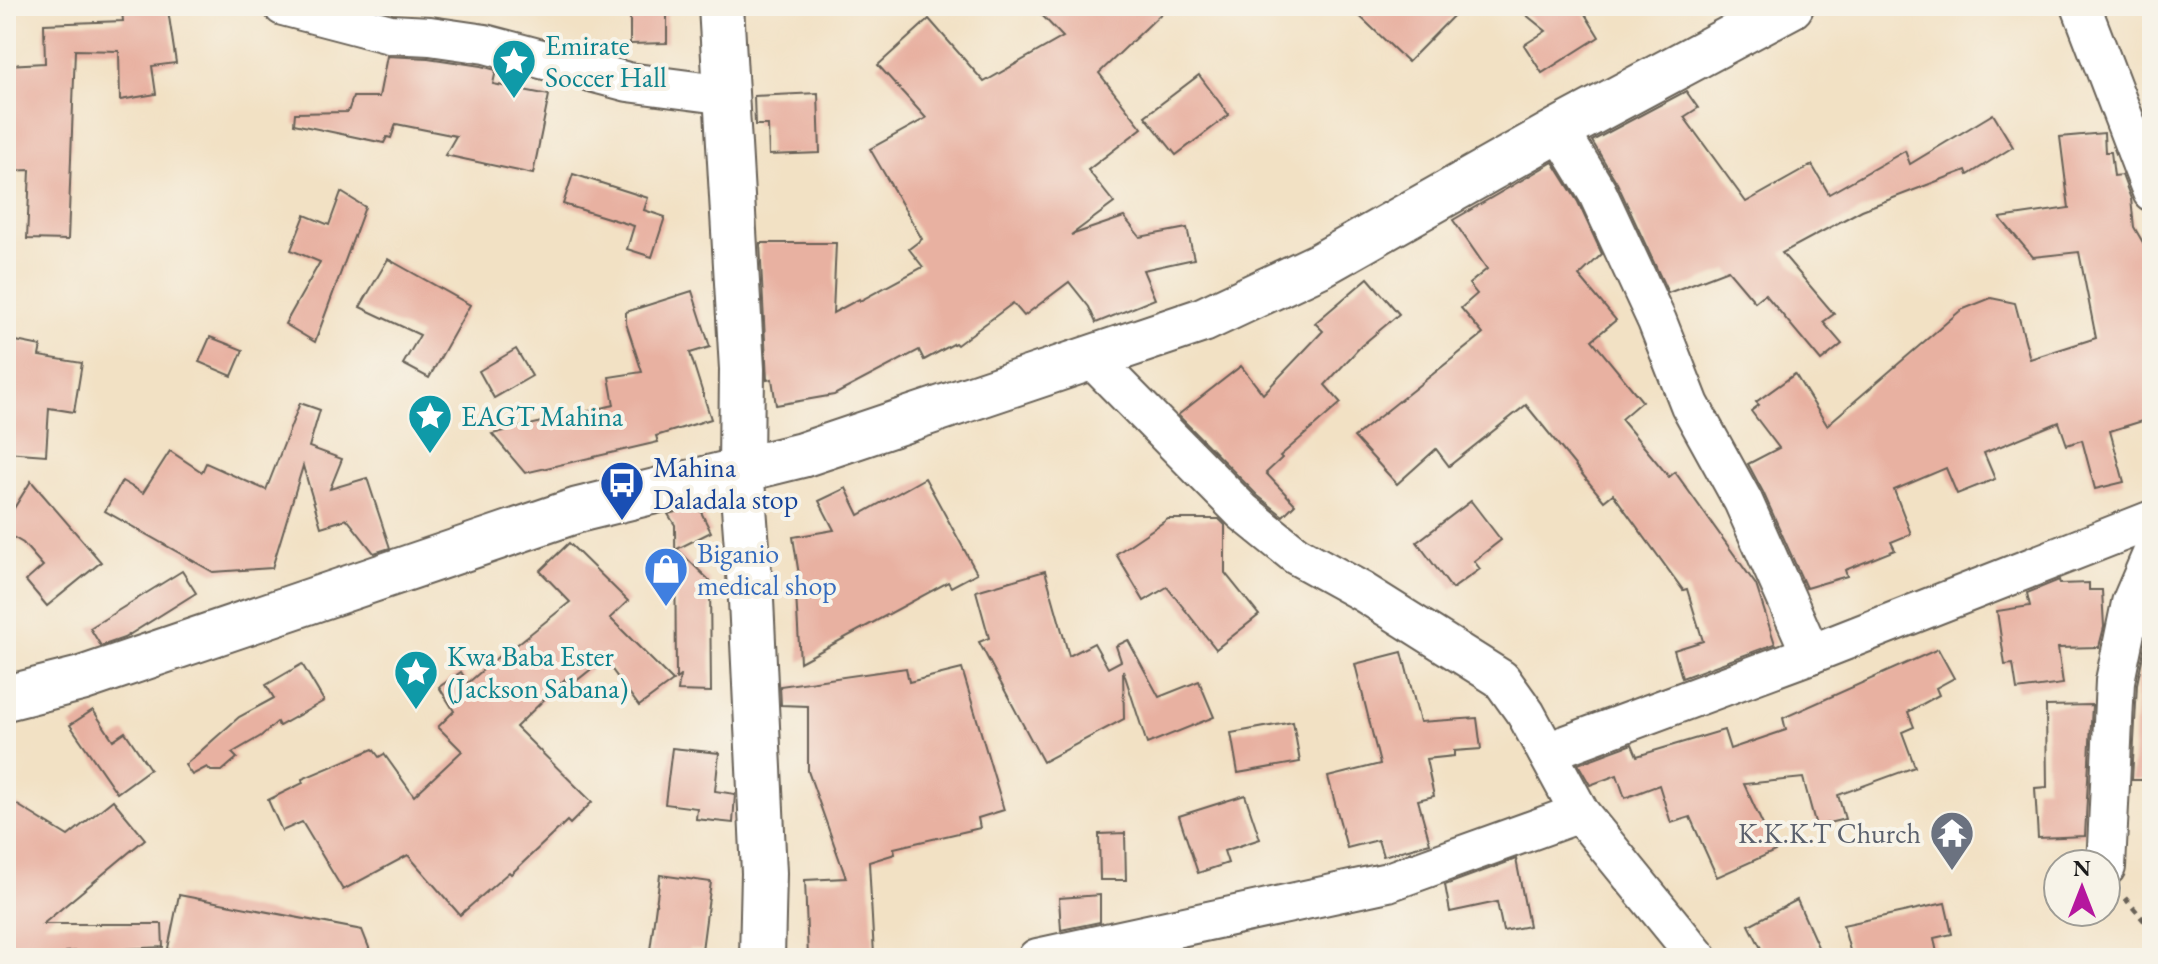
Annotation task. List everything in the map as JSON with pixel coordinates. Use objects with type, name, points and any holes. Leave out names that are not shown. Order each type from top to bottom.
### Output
[{"type":"street","points":[[283,6],[390,34],[485,44],[628,82],[727,95]]},
{"type":"street","points":[[721,6],[742,369],[741,468],[751,600],[764,873],[762,958]]},
{"type":"street","points":[[6,698],[95,674],[578,510],[802,455],[1203,320],[1320,265],[1559,130],[1791,6]]},
{"type":"street","points":[[2081,6],[2152,192]]},
{"type":"street","points":[[1559,130],[1597,192],[1657,321],[1690,405],[1743,501],[1811,654]]},
{"type":"street","points":[[1091,358],[1243,512],[1296,555],[1363,592],[1501,679],[1526,714],[1580,813],[1698,958]]},
{"type":"street","points":[[1547,752],[1811,654],[2152,520]]},
{"type":"street","points":[[2112,848],[2115,681],[2131,603],[2152,554]]},
{"type":"street","points":[[1037,958],[1388,882],[1580,813]]},
{"type":"path","points":[[2122,891],[2152,927]]},
{"type":"building","points":[[630,6],[667,6],[667,43],[630,44]]},
{"type":"building","points":[[1033,6],[1169,6],[1099,73],[1142,128],[1088,170],[1114,203],[1071,235],[1124,217],[1140,237],[1187,228],[1194,259],[1143,270],[1155,299],[1096,323],[1089,307],[1069,282],[1024,316],[1013,303],[957,345],[955,343],[924,360],[919,350],[834,395],[776,405],[772,379],[767,380],[760,243],[836,243],[833,313],[923,267],[909,249],[922,239],[870,149],[926,118],[878,65],[929,19],[984,82],[1063,37]]},
{"type":"building","points":[[1349,6],[1463,6],[1408,62]]},
{"type":"building","points":[[1515,6],[1580,6],[1599,37],[1542,73],[1524,45],[1546,31]]},
{"type":"building","points":[[168,10],[176,63],[152,66],[156,94],[120,100],[119,51],[75,50],[68,240],[27,239],[30,170],[6,171],[6,65],[45,63],[44,24],[123,21],[122,11]]},
{"type":"building","points":[[387,56],[481,66],[496,70],[493,84],[549,95],[533,174],[445,155],[456,136],[396,124],[391,138],[387,137],[384,143],[294,124],[295,113],[348,112],[353,97],[379,97]]},
{"type":"building","points":[[1199,75],[1229,115],[1176,155],[1145,116]]},
{"type":"building","points":[[1686,91],[1698,108],[1684,117],[1746,202],[1812,165],[1829,194],[1905,151],[1910,164],[1993,114],[2013,147],[1968,175],[1966,170],[1862,210],[1782,253],[1834,314],[1823,322],[1842,344],[1821,361],[1765,294],[1755,302],[1728,270],[1668,293],[1617,183],[1592,141]]},
{"type":"building","points":[[818,93],[820,153],[769,155],[768,125],[755,125],[754,96]]},
{"type":"building","points":[[2104,133],[2105,152],[2111,152],[2114,176],[2122,175],[2131,199],[2134,227],[2152,258],[2152,418],[2110,431],[2124,482],[2095,489],[2082,440],[2067,445],[2059,422],[1984,453],[1995,479],[1957,494],[1946,468],[1894,490],[1911,534],[1891,542],[1895,550],[1845,570],[1847,576],[1806,588],[1748,464],[1779,448],[1751,411],[1759,405],[1756,402],[1795,374],[1827,425],[1961,310],[1991,298],[2015,303],[2030,359],[2096,338],[2079,252],[2033,257],[2000,218],[2069,208],[2060,137]]},
{"type":"building","points":[[1553,162],[1578,202],[1602,254],[1579,276],[1616,320],[1592,340],[1642,401],[1621,419],[1669,477],[1675,472],[1756,585],[1775,644],[1682,678],[1674,650],[1703,641],[1687,589],[1683,590],[1613,494],[1604,501],[1526,405],[1449,466],[1436,449],[1397,484],[1354,437],[1483,334],[1461,308],[1477,294],[1469,284],[1487,269],[1453,220]]},
{"type":"building","points":[[573,174],[648,198],[644,210],[665,217],[652,257],[627,249],[634,226],[563,204]]},
{"type":"building","points":[[341,192],[365,207],[315,342],[285,324],[320,262],[291,250],[305,215],[329,225]]},
{"type":"building","points":[[388,259],[470,305],[429,378],[403,364],[420,335],[360,307]]},
{"type":"building","points":[[1368,278],[1399,314],[1361,346],[1325,385],[1341,403],[1280,456],[1282,458],[1266,473],[1295,504],[1283,516],[1258,496],[1178,415],[1241,366],[1263,394],[1323,331],[1315,323]]},
{"type":"building","points":[[692,291],[710,347],[690,353],[711,419],[656,436],[658,442],[525,473],[492,434],[614,405],[609,377],[642,372],[626,323],[626,312]]},
{"type":"building","points":[[210,337],[243,350],[232,376],[199,362]]},
{"type":"building","points":[[6,339],[41,346],[39,356],[82,363],[74,412],[49,408],[46,455],[6,452]]},
{"type":"building","points":[[516,349],[532,376],[494,398],[479,371]]},
{"type":"building","points":[[300,403],[320,410],[309,447],[342,459],[330,489],[367,478],[390,548],[374,553],[347,519],[321,527],[303,466],[272,568],[213,572],[105,511],[122,481],[143,493],[170,451],[202,472],[206,463],[266,490]]},
{"type":"building","points":[[925,478],[977,573],[951,587],[948,582],[800,662],[796,594],[802,594],[793,537],[834,530],[819,501],[846,488],[859,515]]},
{"type":"building","points":[[31,481],[101,562],[47,606],[26,581],[43,566],[23,543],[6,533],[6,521]]},
{"type":"building","points":[[1471,501],[1501,540],[1474,561],[1480,569],[1452,589],[1417,542]]},
{"type":"building","points":[[698,506],[711,532],[677,549],[710,581],[711,692],[678,691],[680,676],[676,679],[675,525],[668,514]]},
{"type":"building","points":[[1168,519],[1219,519],[1225,525],[1225,573],[1259,615],[1216,649],[1167,587],[1144,601],[1116,554]]},
{"type":"building","points":[[569,543],[628,601],[610,618],[673,681],[639,706],[604,659],[570,686],[565,679],[516,727],[592,802],[570,824],[567,821],[511,874],[509,872],[460,915],[408,855],[343,890],[302,822],[282,831],[268,800],[303,783],[302,779],[373,749],[379,757],[384,754],[414,796],[462,751],[438,727],[454,711],[439,687],[461,672],[468,683],[570,602],[540,571]]},
{"type":"building","points":[[182,571],[196,593],[124,638],[101,646],[90,628]]},
{"type":"building","points":[[1045,571],[1069,656],[1094,643],[1108,668],[1121,661],[1116,646],[1128,640],[1159,697],[1199,681],[1214,717],[1147,744],[1123,670],[1124,719],[1043,762],[979,642],[989,638],[976,591]]},
{"type":"building","points":[[2059,580],[2060,584],[2089,583],[2089,590],[2102,590],[2104,627],[2099,647],[2058,648],[2063,684],[2017,690],[2013,664],[2005,665],[1997,611],[2030,606],[2027,593]]},
{"type":"building","points":[[2147,635],[2152,635],[2152,780],[2132,780],[2137,684]]},
{"type":"building","points":[[1938,649],[1954,678],[1936,688],[1939,695],[1908,712],[1914,727],[1902,732],[1915,767],[1838,795],[1845,819],[1816,826],[1803,778],[1744,784],[1775,851],[1717,877],[1690,817],[1671,823],[1659,785],[1625,798],[1617,775],[1590,785],[1578,764],[1632,744],[1637,756],[1724,730],[1730,749],[1786,730],[1783,718]]},
{"type":"building","points":[[1402,652],[1420,722],[1477,718],[1481,749],[1454,751],[1454,756],[1426,759],[1434,796],[1418,800],[1430,843],[1383,856],[1378,840],[1347,848],[1328,777],[1380,764],[1355,664]]},
{"type":"building","points":[[302,664],[324,701],[279,726],[277,722],[261,736],[232,753],[237,758],[222,771],[211,771],[207,767],[192,775],[185,765],[239,717],[274,698],[266,685]]},
{"type":"building","points":[[906,668],[909,682],[962,669],[1004,810],[978,818],[980,828],[894,848],[895,854],[869,862],[874,955],[808,958],[805,880],[846,878],[808,771],[808,706],[781,705],[780,686]]},
{"type":"building","points":[[2092,705],[2085,836],[2038,838],[2035,788],[2047,787],[2046,706]]},
{"type":"building","points":[[93,710],[113,740],[125,732],[150,769],[117,793],[70,725]]},
{"type":"building","points":[[1293,722],[1300,762],[1238,773],[1231,733]]},
{"type":"building","points":[[672,748],[719,753],[715,791],[735,794],[733,823],[696,819],[697,808],[665,804]]},
{"type":"building","points":[[1245,795],[1260,839],[1224,851],[1228,863],[1198,873],[1179,816]]},
{"type":"building","points":[[113,800],[145,839],[43,924],[162,924],[163,947],[66,952],[65,958],[6,958],[6,820],[16,804],[68,836]]},
{"type":"building","points":[[1125,833],[1126,880],[1100,880],[1099,834]]},
{"type":"building","points":[[1516,859],[1529,926],[1503,931],[1497,902],[1450,912],[1445,885]]},
{"type":"building","points":[[660,875],[711,882],[702,950],[689,948],[688,958],[649,958]]},
{"type":"building","points":[[179,895],[362,930],[373,958],[166,958]]},
{"type":"building","points":[[1100,895],[1100,922],[1061,930],[1059,898]]},
{"type":"building","points":[[1797,900],[1823,958],[1766,958],[1749,925]]},
{"type":"building","points":[[1945,903],[1952,934],[1934,938],[1938,958],[1852,958],[1843,925]]},
{"type":"place","name":"Emirate Soccer Hall","points":[[514,100]]},
{"type":"place","name":"EAGT Mahina","points":[[430,455]]},
{"type":"place","name":"Mahina Daladala stop","points":[[622,522]]},
{"type":"place","name":"Biganio medical shop","points":[[666,608]]},
{"type":"place","name":"Kwa Baba Ester (Jackson Sabana)","points":[[416,711]]},
{"type":"place","name":"K.K.K.T Church","points":[[1952,872]]}]
